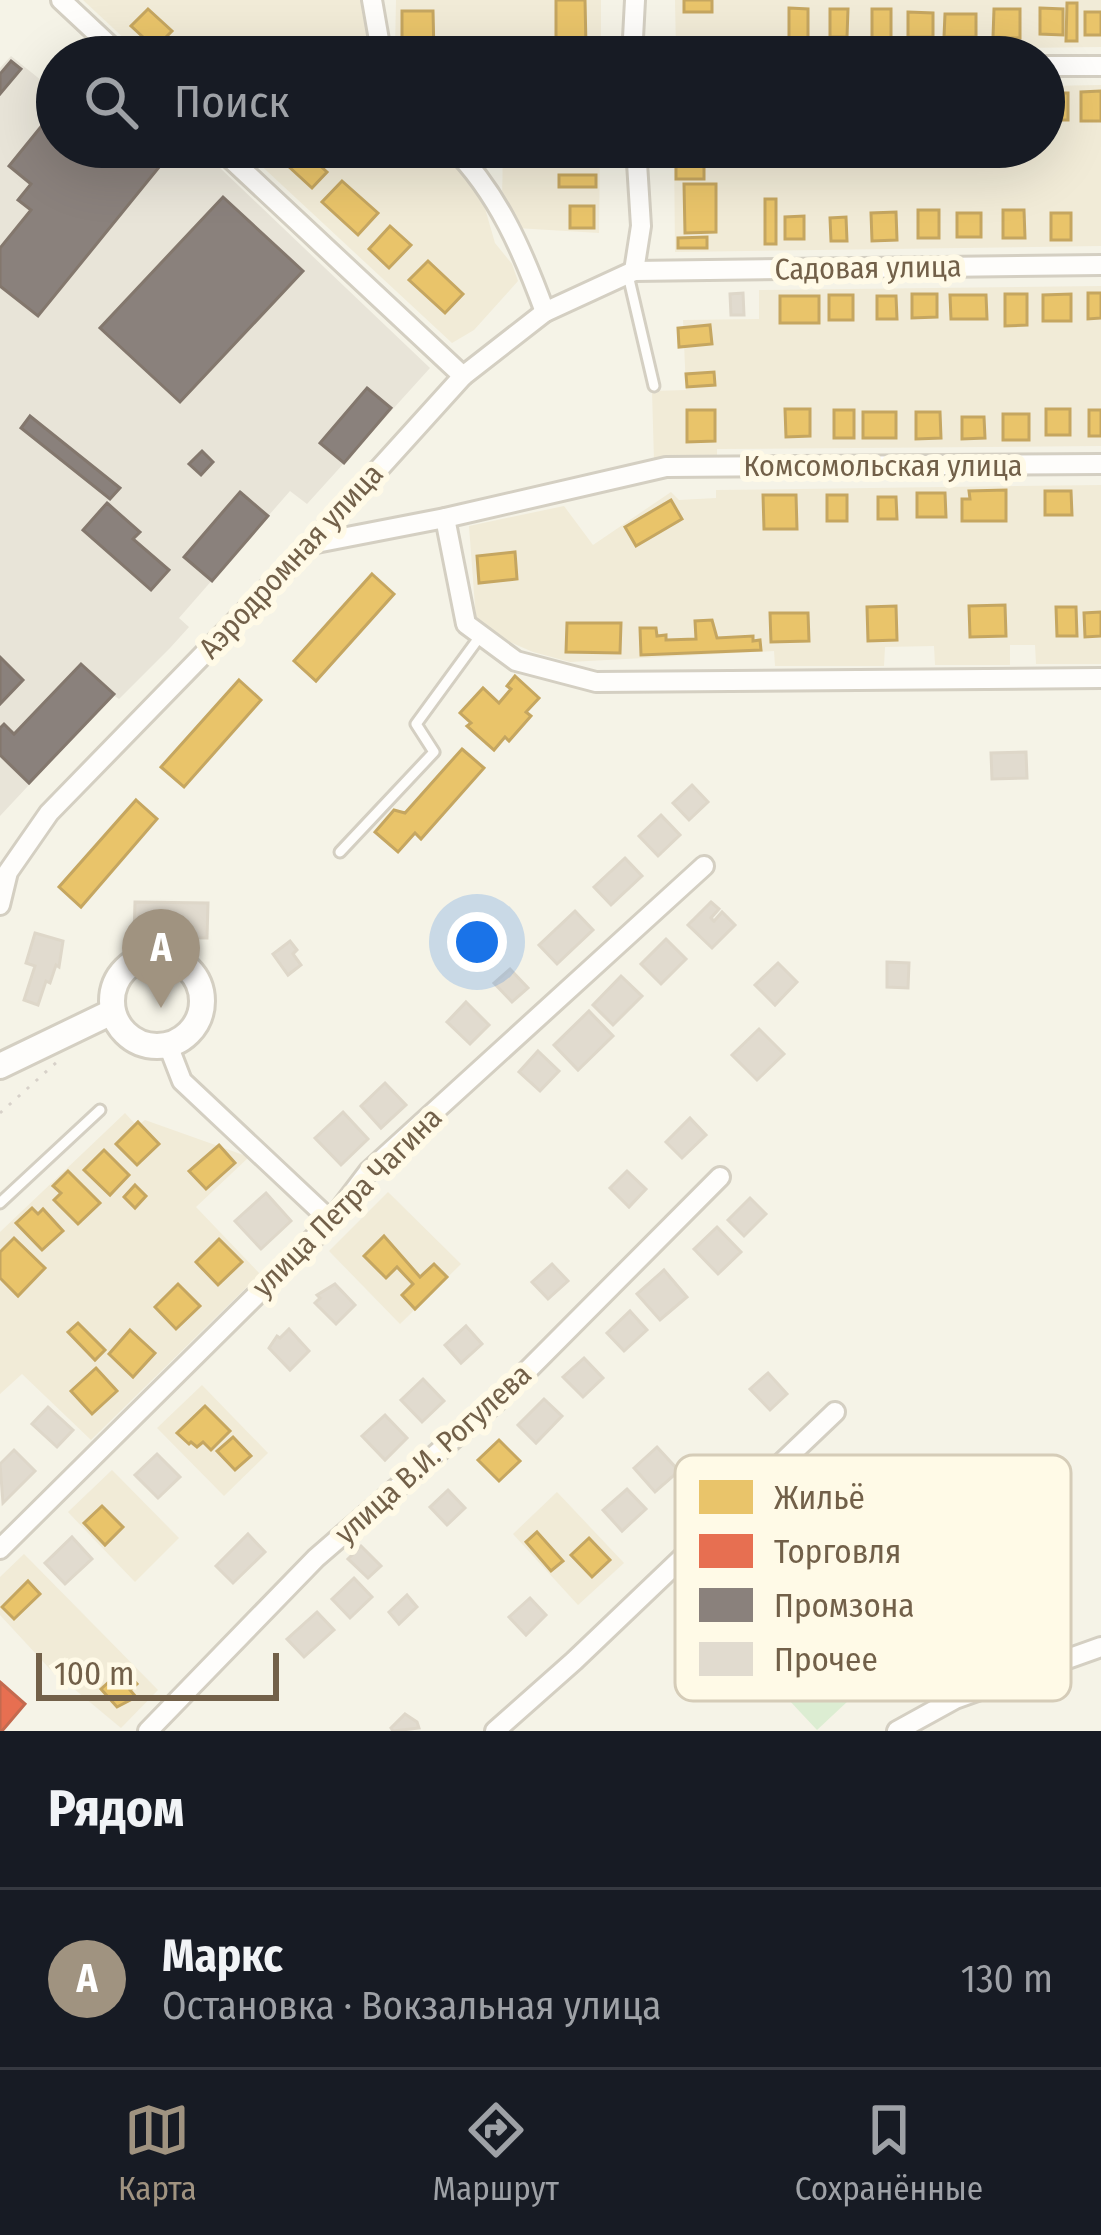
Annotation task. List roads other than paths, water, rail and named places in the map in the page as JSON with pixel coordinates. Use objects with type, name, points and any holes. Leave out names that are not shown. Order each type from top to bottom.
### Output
[{"type":"street","points":[[61,0],[100,36]]},
{"type":"street","points":[[373,0],[379,36]]},
{"type":"street","points":[[633,36],[635,0]]},
{"type":"street","points":[[1065,66],[1101,66]]},
{"type":"street","points":[[240,168],[463,376]]},
{"type":"street","points":[[473,168],[523,249],[545,312]]},
{"type":"street","points":[[631,273],[641,226],[637,168]]},
{"type":"street","name":"Садовая улица","points":[[631,273],[1101,265]]},
{"type":"street","name":"Аэродромная улица","points":[[0,905],[8,872],[49,813],[311,544],[463,376],[545,312],[631,273]]},
{"type":"street","name":"Комсомольская улица","points":[[311,544],[666,467],[1101,464]]},
{"type":"street","points":[[446,518],[466,624],[517,661],[596,682],[1101,678]]},
{"type":"street","name":"улица Петра Чагина","points":[[0,1549],[331,1222],[369,1171],[704,866]]},
{"type":"street","points":[[146,956],[180,962],[194,974],[201,990],[202,1008],[196,1024],[168,1046],[133,1040],[112,1012],[111,994],[118,977],[146,956]]},
{"type":"street","points":[[0,1066],[112,1012]]},
{"type":"street","points":[[168,1046],[182,1081],[331,1222]]},
{"type":"street","name":"улица В.И. Рогулева","points":[[148,1731],[316,1558],[495,1403],[720,1177]]},
{"type":"street","points":[[790,1455],[835,1412]]},
{"type":"street","points":[[495,1731],[675,1565]]},
{"type":"street","points":[[1071,1658],[1101,1647]]},
{"type":"street","points":[[897,1731],[951,1701]]},
{"type":"lane","points":[[631,273],[654,386]]},
{"type":"lane","points":[[340,852],[434,752],[416,724],[481,635]]},
{"type":"lane","points":[[0,1203],[100,1110]]},
{"type":"place","name":"Маркс","points":[[161,1008]]}]
